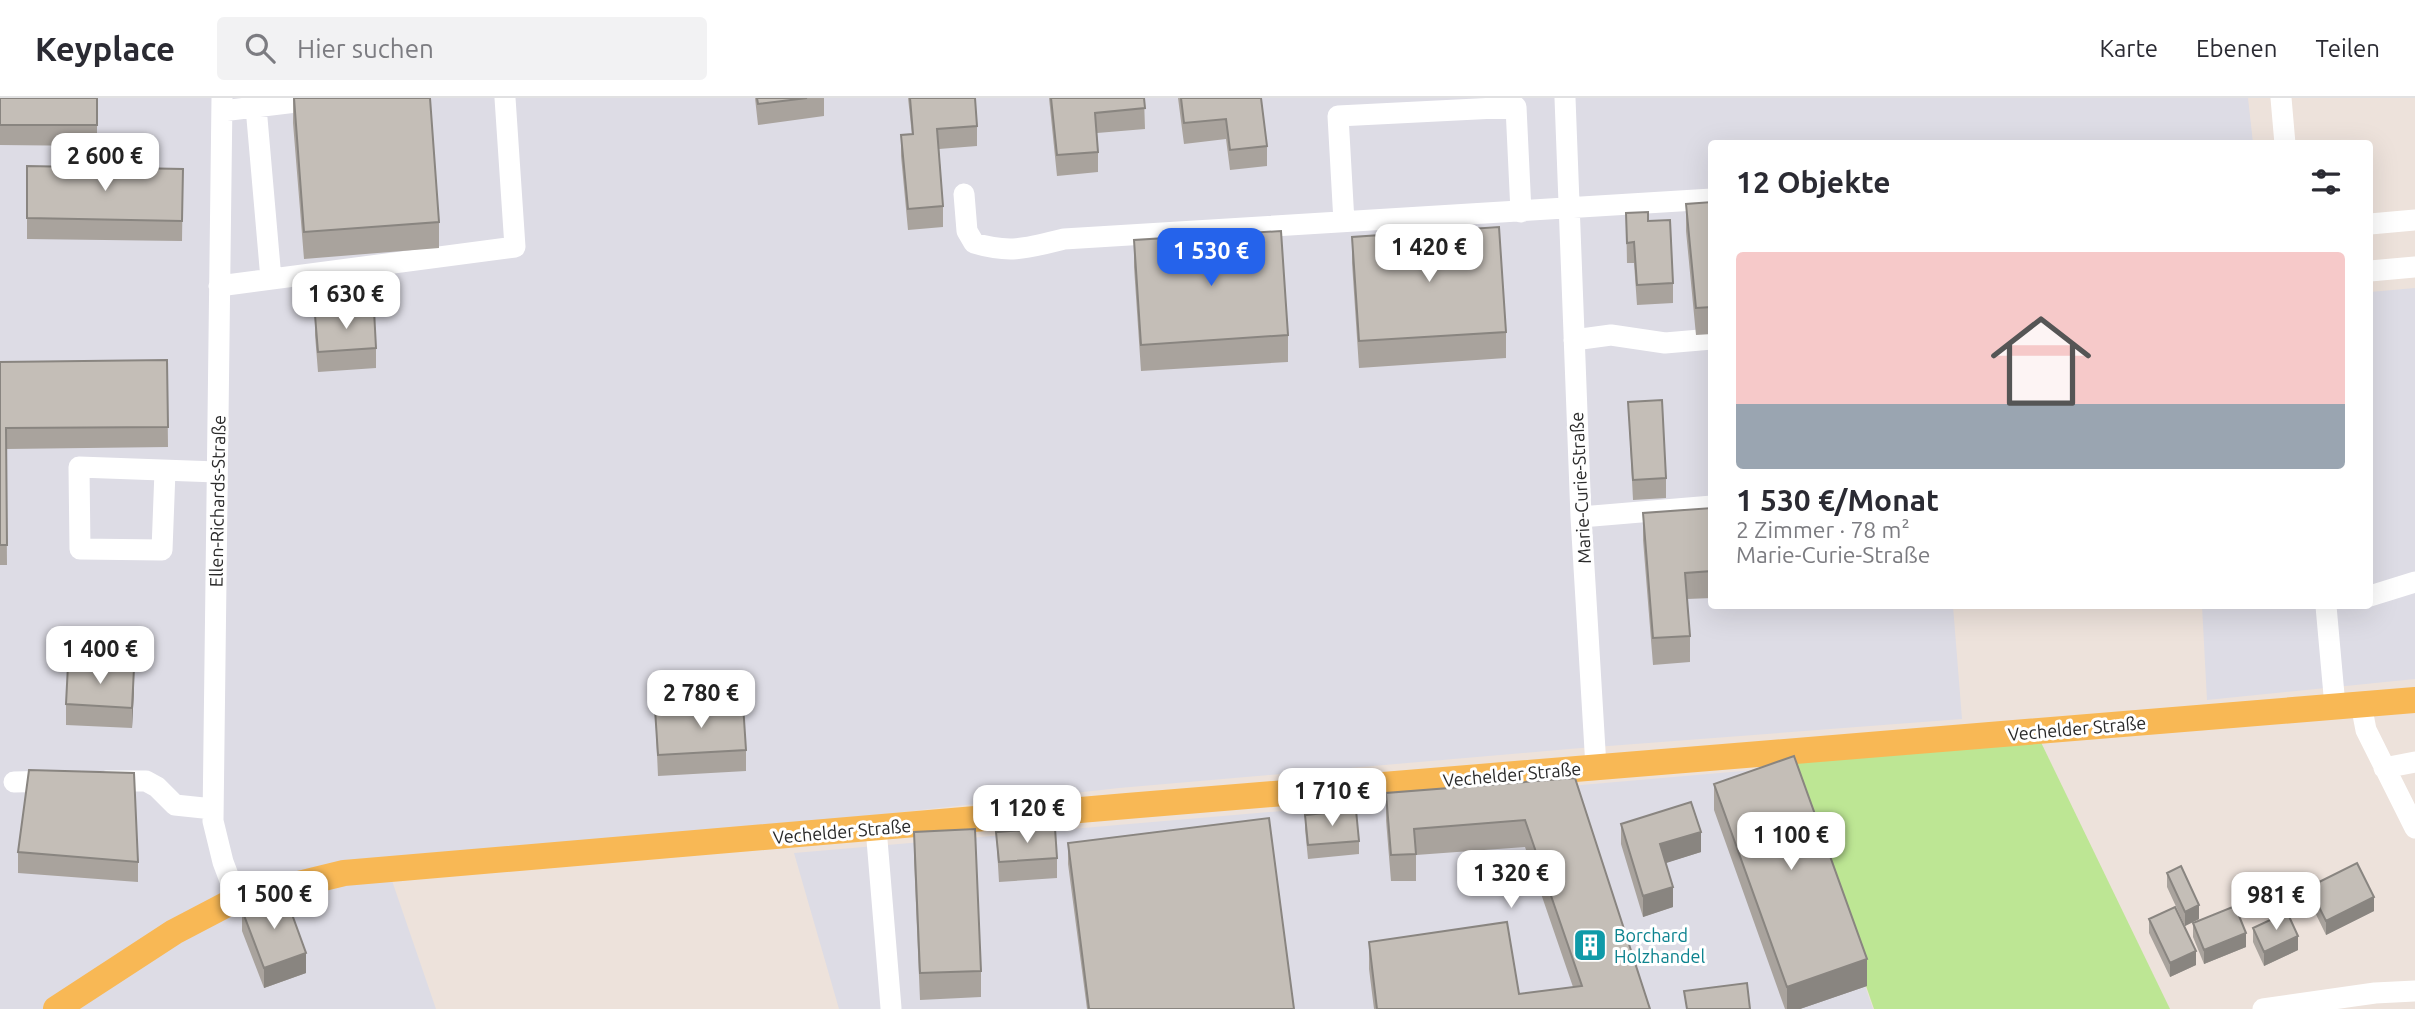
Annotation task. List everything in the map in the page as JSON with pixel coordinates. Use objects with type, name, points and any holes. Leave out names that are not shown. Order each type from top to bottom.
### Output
[{"type":"main road","name":"Vechelder Straße","points":[[56,1009],[174,932],[237,899],[344,873],[2415,700]]},
{"type":"street","points":[[222,105],[256,107],[329,98]]},
{"type":"street","points":[[219,286],[514,247],[505,98]]},
{"type":"street","name":"Marie-Curie-Straße","points":[[1565,98],[1581,517],[1596,767]]},
{"type":"street","points":[[2281,98],[2284,140]]},
{"type":"street","name":"Ellen-Richards-Straße","points":[[222,105],[213,821],[223,862],[237,899]]},
{"type":"street","points":[[256,107],[271,279]]},
{"type":"street","points":[[1344,222],[1338,116],[1516,107],[1521,212]]},
{"type":"street","points":[[964,194],[967,231],[974,243],[1001,250],[1026,249],[1064,239],[1708,199]]},
{"type":"street","points":[[2373,224],[2415,220]]},
{"type":"street","points":[[2373,271],[2415,267]]},
{"type":"street","points":[[1574,340],[1611,335],[1665,343],[1708,339]]},
{"type":"street","points":[[165,471],[162,550],[80,549],[79,467],[217,472]]},
{"type":"street","points":[[1581,517],[1708,506]]},
{"type":"street","points":[[2373,595],[2415,582]]},
{"type":"street","points":[[2326,609],[2335,706]]},
{"type":"street","points":[[2361,704],[2366,730],[2415,828]]},
{"type":"street","points":[[2384,768],[2415,762]]},
{"type":"street","points":[[14,782],[146,781],[157,787],[175,805],[213,808]]},
{"type":"street","points":[[876,828],[891,1008]]},
{"type":"street","points":[[2263,1009],[2375,993],[2415,991]]},
{"type":"shaded area","points":[[0,98],[2248,98],[2253,140],[1708,140],[1708,609],[1953,609],[1962,719],[1569,749],[1119,788],[388,869],[436,1009],[0,1009]]},
{"type":"shaded area","points":[[2415,288],[2415,679],[2207,700],[2202,609],[2373,609],[2373,292]]},
{"type":"shaded area","points":[[1790,767],[1873,1009],[839,1009],[794,853]]},
{"type":"green space","points":[[2036,732],[2170,1009],[1874,1009],[1790,767],[1803,751]]},
{"type":"building","points":[[0,98],[97,98],[97,125],[0,125]]},
{"type":"building","points":[[294,98],[430,98],[439,222],[304,232]]},
{"type":"building","points":[[757,98],[807,98],[758,104]]},
{"type":"building","points":[[910,98],[975,98],[977,126],[937,129],[943,206],[908,209],[901,135],[913,134]]},
{"type":"building","points":[[1051,98],[1144,98],[1145,108],[1095,113],[1098,152],[1057,155]]},
{"type":"building","points":[[1181,98],[1261,98],[1267,146],[1230,150],[1226,119],[1184,123]]},
{"type":"building","points":[[27,166],[183,169],[182,221],[27,218]]},
{"type":"building","points":[[1708,202],[1708,307],[1696,308],[1686,204]]},
{"type":"building","points":[[1648,212],[1648,221],[1670,220],[1673,283],[1637,285],[1634,242],[1627,243],[1626,213]]},
{"type":"building","points":[[1499,227],[1506,332],[1359,341],[1352,237]]},
{"type":"building","points":[[1281,231],[1288,335],[1141,345],[1134,240]]},
{"type":"building","points":[[374,310],[376,348],[318,352],[315,315]]},
{"type":"building","points":[[167,360],[168,427],[6,428],[7,545],[0,545],[0,362]]},
{"type":"building","points":[[1662,400],[1666,478],[1633,480],[1628,402]]},
{"type":"building","points":[[1708,508],[1708,571],[1685,573],[1690,636],[1653,638],[1643,513]]},
{"type":"building","points":[[68,665],[134,668],[132,708],[66,704]]},
{"type":"building","points":[[743,704],[746,750],[658,755],[655,709]]},
{"type":"building","points":[[1794,756],[1867,959],[1787,987],[1714,784]]},
{"type":"building","points":[[29,770],[134,773],[138,862],[18,852]]},
{"type":"building","points":[[1575,778],[1650,1009],[1377,1009],[1369,942],[1507,922],[1519,994],[1582,986],[1525,820],[1414,829],[1416,854],[1391,855],[1386,793]]},
{"type":"building","points":[[1691,802],[1701,832],[1660,844],[1673,887],[1643,896],[1621,824]]},
{"type":"building","points":[[1356,810],[1359,841],[1308,845],[1305,815]]},
{"type":"building","points":[[1269,818],[1294,1009],[1089,1009],[1068,843]]},
{"type":"building","points":[[1055,828],[1057,858],[999,862],[996,832]]},
{"type":"building","points":[[975,829],[981,971],[920,973],[914,832]]},
{"type":"building","points":[[2357,863],[2374,897],[2326,921],[2309,887]]},
{"type":"building","points":[[2181,866],[2199,905],[2185,912],[2167,873]]},
{"type":"building","points":[[285,895],[306,953],[264,968],[242,910]]},
{"type":"building","points":[[2235,906],[2246,933],[2204,950],[2193,923]]},
{"type":"building","points":[[2175,907],[2196,951],[2170,963],[2149,919]]},
{"type":"building","points":[[2287,912],[2298,936],[2264,952],[2253,928]]},
{"type":"building","points":[[1747,983],[1750,1009],[1687,1009],[1684,991]]},
{"type":"place","name":"Borchard Holzhandel","points":[[1590,945]]}]
